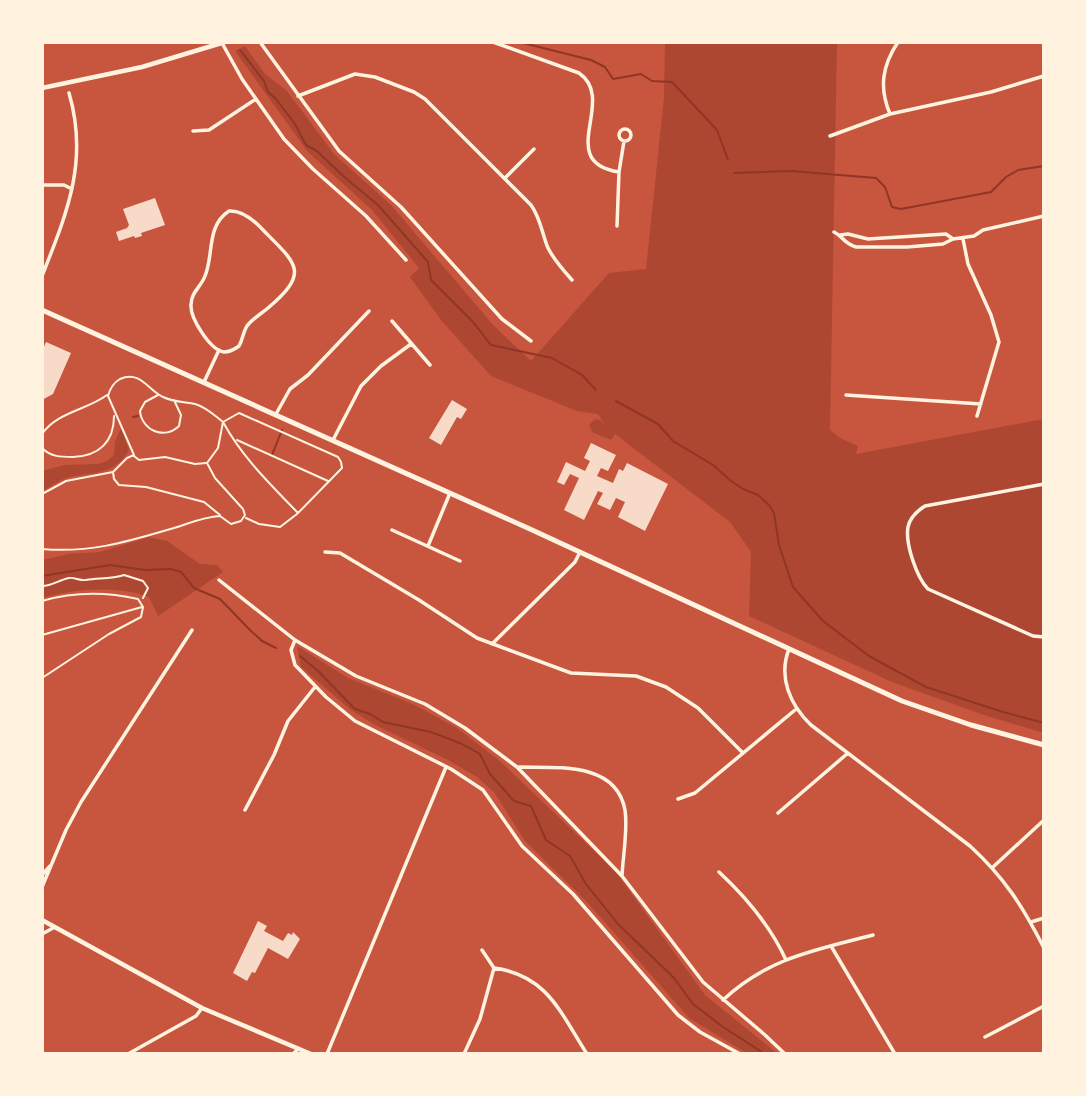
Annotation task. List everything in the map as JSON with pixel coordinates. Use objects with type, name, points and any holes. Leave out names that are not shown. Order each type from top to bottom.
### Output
[{"type":"main road","points":[[42,88],[142,67],[223,42]]},
{"type":"main road","points":[[42,310],[451,493],[902,701],[1044,746]]},
{"type":"main road","points":[[42,920],[202,1008],[311,1054]]},
{"type":"street","points":[[223,42],[256,99],[296,153],[366,216],[405,261]]},
{"type":"street","points":[[260,42],[340,152],[401,206],[502,319],[531,341]]},
{"type":"street","points":[[493,42],[579,73],[585,78],[593,93],[587,144],[590,155],[599,167],[619,172]]},
{"type":"street","points":[[890,114],[883,94],[882,80],[898,42]]},
{"type":"street","points":[[298,96],[355,74],[375,77],[425,99],[536,211],[548,248],[572,280]]},
{"type":"street","points":[[830,136],[890,114],[991,92],[1044,76]]},
{"type":"street","points":[[42,276],[64,220],[77,165],[75,114],[69,93]]},
{"type":"street","points":[[193,131],[209,130],[256,99]]},
{"type":"street","points":[[617,226],[619,172],[624,141]]},
{"type":"street","points":[[505,178],[534,149]]},
{"type":"street","points":[[42,184],[64,185],[72,189]]},
{"type":"street","points":[[229,211],[234,211],[260,226],[292,259],[296,271],[279,299],[247,326],[239,346],[229,351],[219,350],[195,323],[191,301],[205,278],[210,245],[220,218],[229,211]]},
{"type":"street","points":[[834,232],[840,235],[845,243],[869,248],[931,245],[963,239],[983,230],[1044,216]]},
{"type":"street","points":[[840,235],[848,234],[868,239],[946,234],[953,239]]},
{"type":"street","points":[[963,239],[968,264],[988,307],[999,342],[977,416]]},
{"type":"street","points":[[276,414],[290,389],[308,375],[369,311]]},
{"type":"street","points":[[392,321],[430,365]]},
{"type":"street","points":[[333,440],[361,386],[411,344]]},
{"type":"street","points":[[204,382],[219,350]]},
{"type":"street","points":[[846,396],[981,404]]},
{"type":"street","points":[[1044,484],[925,506],[912,517],[908,533],[918,575],[928,589],[1033,636],[1044,637]]},
{"type":"street","points":[[428,546],[451,493]]},
{"type":"street","points":[[392,530],[460,561]]},
{"type":"street","points":[[325,552],[340,553],[477,638],[492,644],[571,673],[636,676],[666,687],[698,708],[743,753]]},
{"type":"street","points":[[492,644],[575,562],[580,552]]},
{"type":"street","points":[[219,580],[295,640],[356,676],[425,704],[472,732],[517,767],[622,876],[703,982],[785,1054]]},
{"type":"street","points":[[42,887],[81,802],[192,630]]},
{"type":"street","points":[[295,640],[291,650],[293,660],[315,687],[355,721],[446,767],[483,790],[522,846],[573,894],[678,1015],[700,1032],[740,1054]]},
{"type":"street","points":[[789,649],[784,663],[788,692],[795,710],[970,846],[993,867],[1014,893],[1044,948]]},
{"type":"street","points":[[245,810],[274,755],[288,721],[315,687]]},
{"type":"street","points":[[678,799],[695,793],[795,710]]},
{"type":"street","points":[[778,813],[848,753]]},
{"type":"street","points":[[327,1054],[446,767]]},
{"type":"street","points":[[517,767],[580,769],[597,774],[612,785],[620,795],[625,813],[622,876]]},
{"type":"street","points":[[993,867],[1043,824]]},
{"type":"street","points":[[42,875],[51,865]]},
{"type":"street","points":[[719,872],[759,914],[786,960]]},
{"type":"street","points":[[1031,922],[1044,918]]},
{"type":"street","points":[[42,934],[55,926]]},
{"type":"street","points":[[723,1000],[753,975],[786,960],[873,935]]},
{"type":"street","points":[[831,946],[895,1054]]},
{"type":"street","points":[[482,950],[494,968],[523,974],[540,986],[587,1054]]},
{"type":"street","points":[[464,1054],[480,1019],[494,968]]},
{"type":"street","points":[[985,1037],[1044,1006]]},
{"type":"street","points":[[128,1054],[196,1016],[202,1008]]},
{"type":"street","points":[[293,1054],[298,1049]]},
{"type":"lane","points":[[42,434],[55,421],[93,404],[108,394],[115,382],[131,377],[142,381],[159,395],[198,405],[223,422],[246,459],[298,513]]},
{"type":"lane","points":[[42,448],[57,456],[95,453],[109,440],[114,426],[114,414],[108,394]]},
{"type":"lane","points":[[159,395],[145,402],[140,411],[144,422],[155,432],[169,432],[178,426],[181,416],[174,400]]},
{"type":"lane","points":[[114,414],[121,422],[134,455],[139,460],[165,457],[195,464],[207,463],[218,448],[223,422],[235,414],[241,414],[338,457],[342,467],[298,513],[280,527],[260,524],[245,517],[243,510],[217,481],[207,463]]},
{"type":"lane","points":[[235,439],[329,482]]},
{"type":"lane","points":[[42,494],[64,481],[113,472],[134,455]]},
{"type":"lane","points":[[113,472],[119,485],[146,487],[204,502],[231,524],[245,517]]},
{"type":"lane","points":[[42,549],[84,550],[109,547],[202,517],[220,516]]},
{"type":"lane","points":[[42,601],[95,593],[128,597],[141,601],[144,614],[42,678]]},
{"type":"lane","points":[[42,635],[143,607]]},
{"type":"path","points":[[42,586],[51,586],[69,578],[111,579],[124,575],[143,581],[148,587],[141,601]]},
{"type":"shaded area","points":[[665,42],[837,42],[830,430],[858,446],[856,454],[1044,419],[1044,733],[892,682],[749,616],[751,552],[730,522],[615,434],[611,440],[592,432],[589,425],[595,419],[605,425],[598,414],[577,411],[491,376],[441,320],[410,277],[419,268],[372,210],[308,152],[235,51],[245,46],[265,74],[287,91],[334,154],[391,205],[494,326],[531,361],[609,273],[646,269],[664,98]]},
{"type":"shaded area","points":[[121,428],[129,450],[116,465],[102,472],[66,478],[42,491],[42,471],[65,465],[98,464],[107,461],[114,455],[115,442]]},
{"type":"shaded area","points":[[149,537],[167,541],[200,564],[217,565],[223,572],[158,616],[149,597],[137,593],[82,591],[42,598],[42,560],[68,554],[100,552]]},
{"type":"shaded area","points":[[297,646],[348,678],[413,704],[457,728],[500,761],[615,871],[705,995],[778,1054],[748,1054],[689,1018],[586,901],[525,841],[494,792],[477,777],[448,760],[375,725],[351,710],[301,667]]},
{"type":"building","points":[[155,198],[165,225],[141,233],[142,236],[119,241],[116,232],[129,225],[123,209]]},
{"type":"building","points":[[46,342],[71,353],[53,394],[42,400],[42,351]]},
{"type":"building","points":[[452,400],[467,409],[461,419],[457,417],[441,445],[429,438]]},
{"type":"building","points":[[591,443],[616,455],[608,471],[601,468],[597,476],[613,483],[619,469],[623,471],[627,463],[668,484],[645,531],[618,517],[625,502],[616,498],[610,510],[597,504],[603,493],[598,491],[584,520],[564,510],[579,478],[570,474],[564,485],[557,482],[566,462],[585,471],[590,461],[584,458]]},
{"type":"building","points":[[258,921],[267,926],[264,931],[283,941],[288,933],[292,935],[293,932],[300,939],[288,959],[268,948],[255,973],[252,972],[247,981],[233,973]]},
{"type":"waterway","points":[[519,42],[591,60],[605,67],[613,79],[641,74],[652,81],[672,82],[717,130],[728,160]]},
{"type":"waterway","points":[[240,50],[264,81],[268,92],[295,124],[306,145],[317,151],[378,205],[428,262],[431,280],[473,322],[491,345],[552,358],[582,375],[596,390]]},
{"type":"waterway","points":[[734,173],[791,171],[876,178],[885,187],[892,207],[901,209],[991,192],[1006,177],[1018,170],[1044,166]]},
{"type":"waterway","points":[[616,401],[658,424],[673,441],[713,465],[731,481],[758,495],[769,505],[774,513],[779,545],[793,587],[823,621],[869,656],[926,687],[1044,723]]},
{"type":"waterway","points":[[133,417],[138,416]]},
{"type":"waterway","points":[[272,455],[282,430]]},
{"type":"waterway","points":[[42,576],[110,565],[181,572],[194,588],[220,599],[262,641],[276,648]]},
{"type":"waterway","points":[[300,656],[355,709],[383,722],[431,732],[480,754],[490,774],[514,801],[531,806],[546,840],[570,856],[586,884],[618,924],[674,978],[693,1004],[765,1054]]}]
